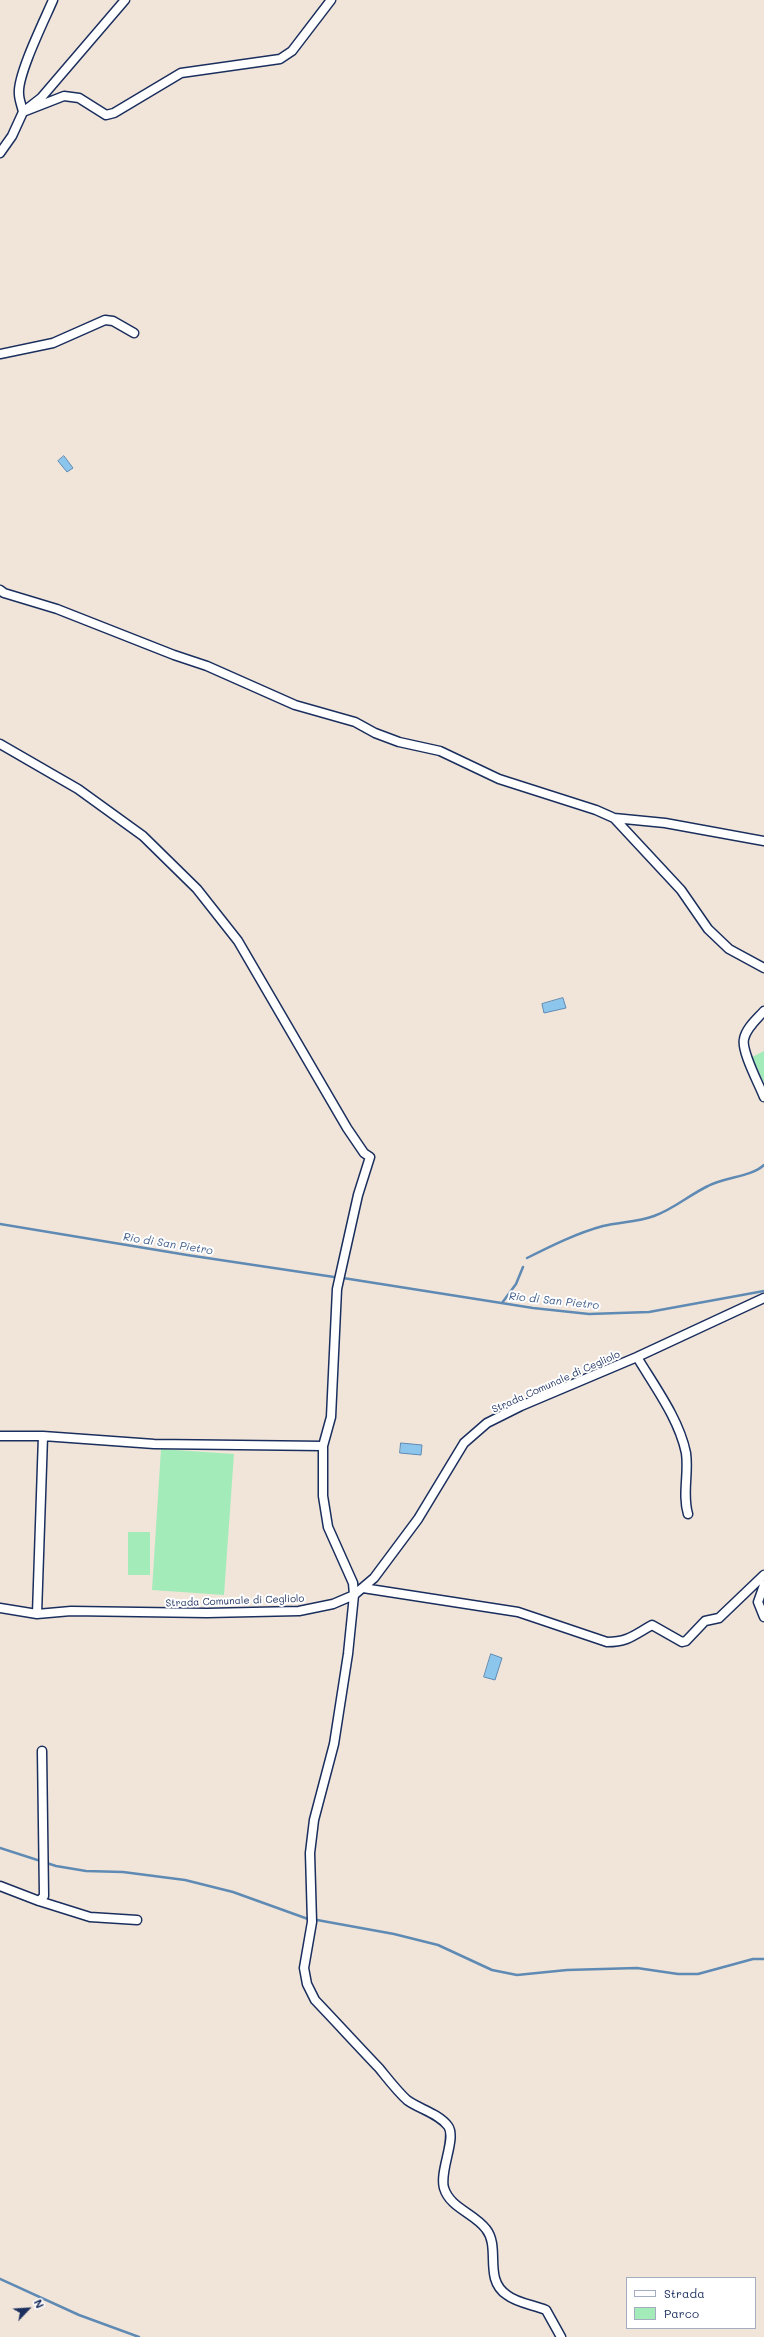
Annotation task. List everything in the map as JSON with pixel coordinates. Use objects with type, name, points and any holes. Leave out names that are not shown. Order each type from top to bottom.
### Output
[{"type":"street","points":[[23,112],[19,92],[21,83],[29,56],[53,0]]},
{"type":"street","points":[[0,153],[12,136],[23,112],[41,98],[125,0]]},
{"type":"street","points":[[23,112],[64,96],[79,98],[106,115],[114,114],[181,73],[280,59],[292,51],[331,0]]},
{"type":"street","points":[[0,354],[53,344],[105,320],[113,321],[134,333]]},
{"type":"street","points":[[0,590],[4,593],[57,609],[174,655],[207,666],[295,705],[355,722],[375,733],[399,742],[440,752],[499,779],[596,810],[614,818],[665,823],[764,841]]},
{"type":"street","points":[[0,744],[78,789],[144,836],[197,889],[238,941],[347,1128],[364,1153],[370,1157],[358,1195],[337,1289],[331,1417],[323,1446],[323,1496],[328,1527],[353,1583],[354,1595],[348,1654],[334,1744],[314,1820],[310,1853],[312,1922],[304,1968],[307,1984],[315,2000],[407,2099],[442,2120],[449,2127],[451,2134],[443,2171],[443,2187],[450,2201],[474,2217],[486,2228],[493,2240],[492,2267],[497,2284],[507,2295],[546,2310],[561,2337]]},
{"type":"street","points":[[614,818],[681,890],[708,930],[728,949],[764,968]]},
{"type":"street","points":[[764,1011],[747,1031],[744,1039],[745,1050],[764,1097]]},
{"type":"street","name":"Strada Comunale di Cegliolo","points":[[0,1608],[37,1614],[71,1611],[207,1614],[299,1611],[333,1604],[354,1595],[374,1578],[418,1519],[464,1443],[487,1423],[521,1406],[637,1357],[764,1298]]},
{"type":"street","points":[[637,1357],[667,1407],[681,1436],[686,1454],[684,1500],[688,1514]]},
{"type":"street","points":[[0,1436],[43,1436],[154,1444],[323,1446]]},
{"type":"street","points":[[37,1614],[43,1436]]},
{"type":"street","points":[[363,1588],[518,1612],[607,1642],[618,1642],[634,1637],[652,1625],[682,1642],[686,1641],[705,1620],[719,1618],[764,1575]]},
{"type":"street","points":[[764,1585],[758,1602],[764,1617]]},
{"type":"street","points":[[39,1901],[44,1896],[42,1751]]},
{"type":"street","points":[[0,1886],[39,1901],[90,1917],[137,1920]]},
{"type":"green space","points":[[764,1051],[764,1083],[752,1057]]},
{"type":"green space","points":[[161,1449],[234,1454],[224,1595],[152,1590]]},
{"type":"green space","points":[[128,1532],[150,1532],[150,1575],[128,1575]]},
{"type":"water","points":[[64,456],[73,468],[67,472],[58,461]]},
{"type":"water","points":[[563,998],[566,1008],[544,1013],[542,1004]]},
{"type":"water","points":[[401,1443],[422,1445],[421,1455],[400,1453]]},
{"type":"water","points":[[491,1654],[502,1658],[495,1680],[484,1677]]},
{"type":"waterway","points":[[527,1258],[564,1240],[593,1229],[642,1220],[654,1216],[668,1210],[708,1186],[745,1175],[759,1169],[764,1165]]},
{"type":"waterway","name":"Rio di San Pietro","points":[[0,1224],[187,1255],[334,1277]]},
{"type":"waterway","points":[[502,1303],[516,1284],[523,1267]]},
{"type":"waterway","name":"Rio di San Pietro","points":[[343,1278],[533,1308],[589,1314],[649,1312],[764,1291]]},
{"type":"waterway","points":[[0,1848],[56,1866],[86,1871],[123,1872],[185,1880],[233,1892],[308,1919]]},
{"type":"waterway","points":[[317,1920],[394,1934],[438,1945],[492,1970],[517,1975],[567,1970],[637,1968],[678,1974],[698,1974],[753,1959],[764,1959]]},
{"type":"waterway","points":[[0,2279],[79,2315],[139,2337]]}]
